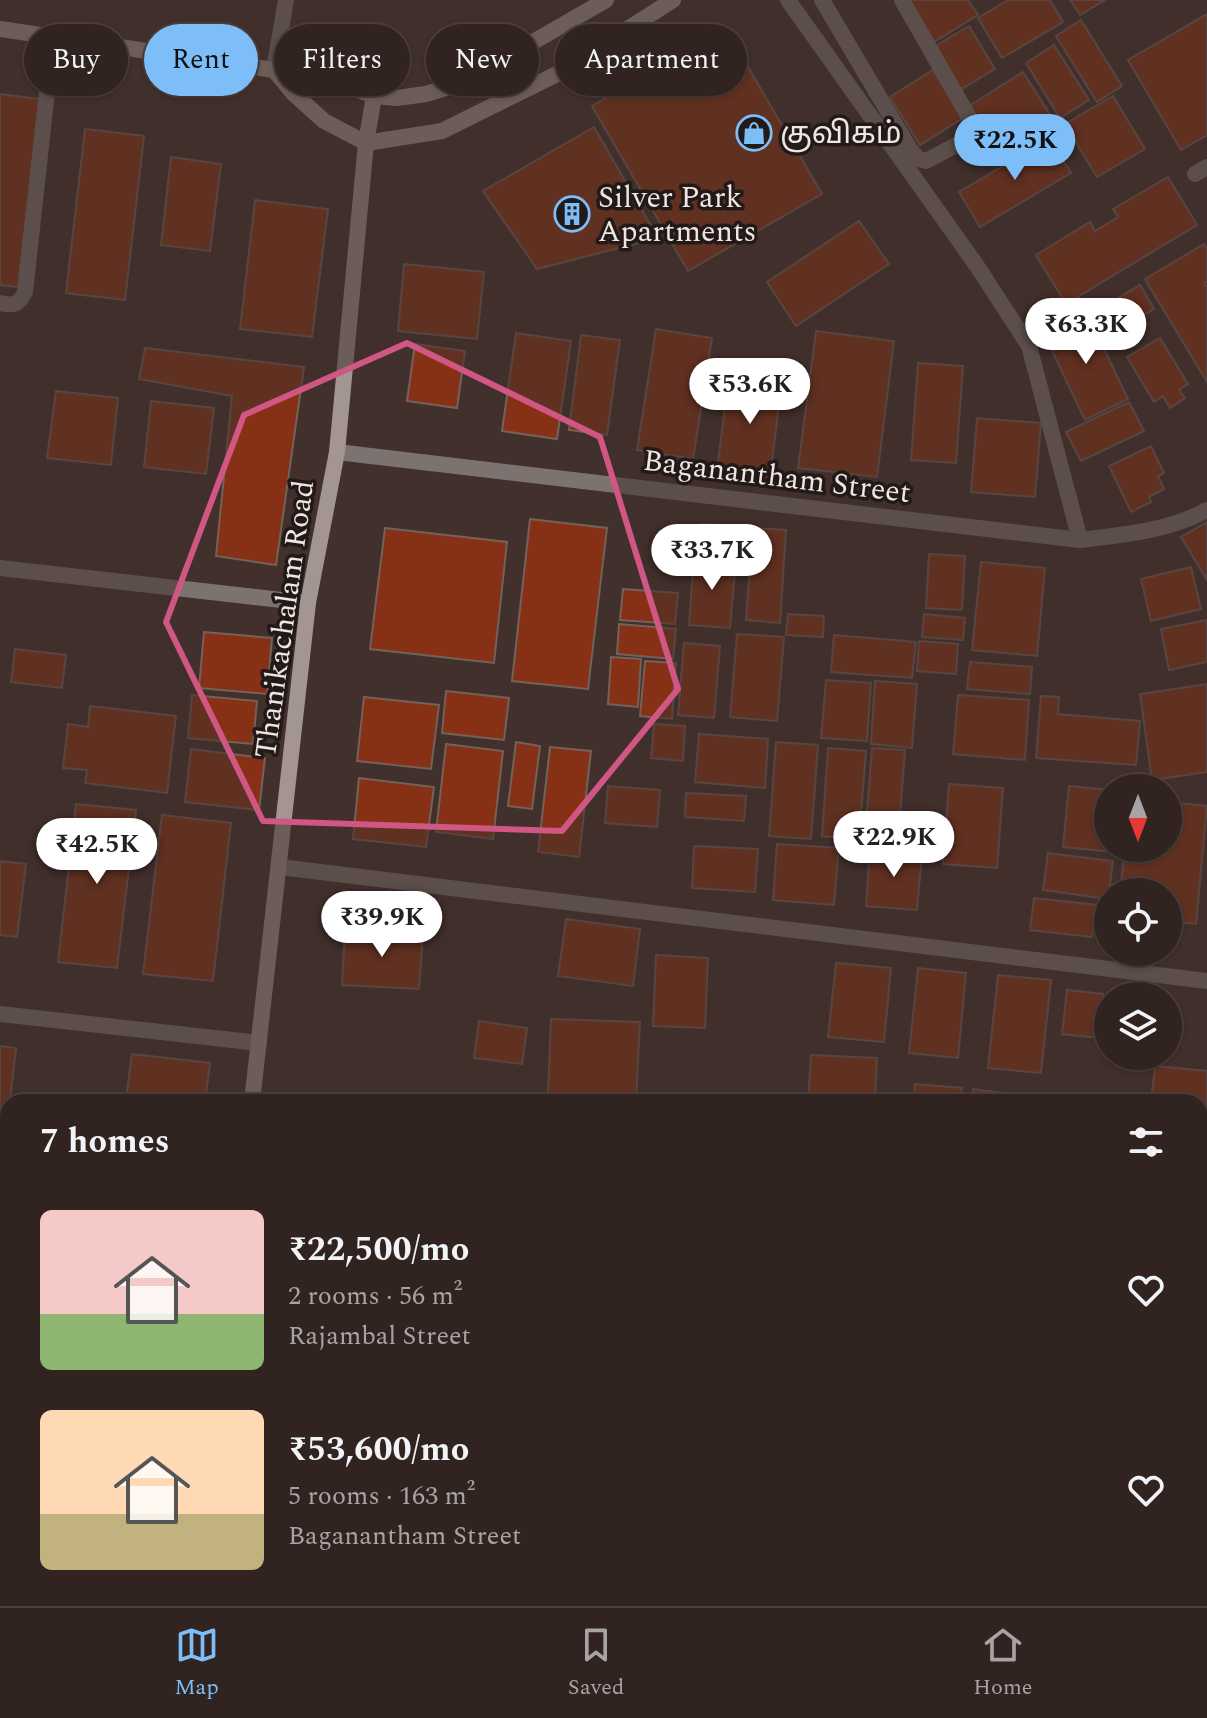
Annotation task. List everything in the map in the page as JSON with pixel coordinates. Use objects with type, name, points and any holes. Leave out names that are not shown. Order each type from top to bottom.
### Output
[{"type":"main road","points":[[366,143],[374,96],[397,98],[426,94],[464,82],[606,0]]},
{"type":"main road","points":[[296,96],[324,121],[366,143],[442,131],[557,74],[673,0]]},
{"type":"main road","points":[[0,29],[24,33]]},
{"type":"main road","points":[[128,48],[274,70]]},
{"type":"main road","name":"Thanikachalam Road","points":[[253,1094],[308,603],[337,452],[366,143]]},
{"type":"street","points":[[282,24],[286,0]]},
{"type":"street","points":[[788,0],[912,164]]},
{"type":"street","points":[[822,0],[912,164],[1029,346],[1080,540]]},
{"type":"street","points":[[902,0],[974,126],[973,136],[926,161],[912,164]]},
{"type":"street","points":[[0,303],[12,305],[20,301],[25,292],[47,96]]},
{"type":"street","name":"Baganantham Street","points":[[337,452],[1080,540],[1137,533],[1194,517],[1207,510]]},
{"type":"street","points":[[0,568],[308,603]]},
{"type":"street","points":[[280,867],[1207,981]]},
{"type":"street","points":[[0,1014],[259,1043]]},
{"type":"highlighted area","points":[[407,343],[600,437],[678,689],[562,831],[263,821],[166,622],[244,415]]},
{"type":"building","points":[[907,0],[968,0],[978,15],[932,43]]},
{"type":"building","points":[[1008,0],[1050,0],[1063,22],[1002,58],[978,18]]},
{"type":"building","points":[[1070,0],[1105,0],[1080,15]]},
{"type":"building","points":[[1207,14],[1207,135],[1181,150],[1128,60]]},
{"type":"building","points":[[1081,20],[1122,86],[1097,102],[1056,36]]},
{"type":"building","points":[[969,26],[995,69],[960,90],[934,47]]},
{"type":"building","points":[[1054,45],[1089,100],[1060,118],[1026,63]]},
{"type":"building","points":[[747,65],[822,194],[688,271],[592,106],[609,96],[747,96]]},
{"type":"building","points":[[933,70],[963,118],[920,145],[890,97]]},
{"type":"building","points":[[1023,72],[1054,121],[1000,155],[969,106]]},
{"type":"building","points":[[0,94],[40,99],[18,287],[0,285]]},
{"type":"building","points":[[1113,96],[1145,149],[1097,177],[1065,124]]},
{"type":"building","name":"Silver Park Apartments","points":[[594,127],[658,238],[537,269],[483,191]]},
{"type":"building","points":[[85,129],[144,136],[125,300],[66,293]]},
{"type":"building","points":[[1050,138],[1071,173],[980,227],[959,192]]},
{"type":"building","points":[[171,157],[221,164],[210,251],[161,245]]},
{"type":"building","points":[[1168,177],[1197,225],[1066,304],[1036,255],[1090,222],[1095,231],[1118,217],[1113,209]]},
{"type":"building","points":[[255,200],[328,209],[312,337],[240,329]]},
{"type":"building","points":[[859,221],[889,264],[796,326],[767,282]]},
{"type":"building","points":[[1204,244],[1207,248],[1207,282],[1204,283],[1207,287],[1207,382],[1145,279]]},
{"type":"building","points":[[404,264],[484,272],[477,339],[398,331]]},
{"type":"building","points":[[1140,285],[1154,309],[1115,333],[1100,309]]},
{"type":"building","points":[[1086,311],[1128,399],[1085,420],[1043,332]]},
{"type":"building","points":[[656,329],[712,338],[693,459],[637,450]]},
{"type":"building","points":[[816,331],[894,341],[877,477],[798,468]]},
{"type":"building","points":[[516,333],[571,341],[557,439],[502,431]]},
{"type":"building","points":[[581,335],[620,340],[607,435],[569,430]]},
{"type":"building","points":[[1160,338],[1188,384],[1179,390],[1185,398],[1170,408],[1163,396],[1154,402],[1127,357]]},
{"type":"building","points":[[415,344],[465,351],[457,408],[407,401]]},
{"type":"building","points":[[145,348],[304,367],[276,565],[216,556],[232,396],[139,379]]},
{"type":"building","points":[[918,363],[963,366],[956,463],[911,460]]},
{"type":"building","points":[[729,375],[782,381],[770,477],[717,470]]},
{"type":"building","points":[[56,391],[118,398],[111,465],[47,458]]},
{"type":"building","points":[[151,401],[214,408],[206,474],[144,467]]},
{"type":"building","points":[[1129,402],[1144,431],[1081,461],[1066,432]]},
{"type":"building","points":[[977,418],[1041,423],[1035,497],[971,492]]},
{"type":"building","points":[[1151,446],[1164,473],[1158,476],[1164,489],[1149,497],[1151,502],[1131,512],[1109,466]]},
{"type":"building","points":[[530,519],[607,528],[588,689],[512,681]]},
{"type":"building","points":[[1207,522],[1207,580],[1181,537]]},
{"type":"building","points":[[701,524],[737,526],[734,558],[698,555]]},
{"type":"building","points":[[385,528],[507,542],[494,663],[370,649]]},
{"type":"building","points":[[753,528],[786,530],[780,623],[746,620]]},
{"type":"building","points":[[929,554],[965,556],[962,610],[926,608]]},
{"type":"building","points":[[694,556],[736,560],[730,628],[689,625]]},
{"type":"building","points":[[981,562],[1045,568],[1037,656],[972,650]]},
{"type":"building","points":[[1191,567],[1201,609],[1151,621],[1141,579]]},
{"type":"building","points":[[623,589],[678,593],[675,624],[620,620]]},
{"type":"building","points":[[788,614],[824,616],[823,637],[786,635]]},
{"type":"building","points":[[924,614],[965,618],[963,640],[922,637]]},
{"type":"building","points":[[1207,620],[1207,662],[1169,670],[1161,629]]},
{"type":"building","points":[[619,624],[676,629],[673,659],[617,654]]},
{"type":"building","points":[[204,632],[272,638],[267,694],[199,688]]},
{"type":"building","points":[[737,634],[784,637],[777,721],[730,717]]},
{"type":"building","points":[[834,635],[916,642],[912,678],[831,672]]},
{"type":"building","points":[[919,641],[958,644],[956,674],[917,671]]},
{"type":"building","points":[[684,643],[720,646],[714,718],[678,715]]},
{"type":"building","points":[[15,649],[66,655],[62,688],[11,682]]},
{"type":"building","points":[[611,657],[641,659],[638,707],[608,704]]},
{"type":"building","points":[[645,661],[676,663],[672,719],[640,716]]},
{"type":"building","points":[[970,662],[1032,667],[1030,694],[967,689]]},
{"type":"building","points":[[826,680],[871,683],[867,741],[821,738]]},
{"type":"building","points":[[875,681],[917,684],[912,748],[871,744]]},
{"type":"building","points":[[1207,684],[1207,772],[1182,776],[1151,774],[1140,694]]},
{"type":"building","points":[[446,691],[509,698],[504,740],[442,733]]},
{"type":"building","points":[[192,695],[257,701],[253,744],[188,738]]},
{"type":"building","points":[[958,695],[1029,700],[1025,760],[953,754]]},
{"type":"building","points":[[1041,696],[1059,697],[1058,714],[1140,721],[1136,765],[1036,758]]},
{"type":"building","points":[[364,697],[439,705],[431,769],[357,761]]},
{"type":"building","points":[[90,706],[176,716],[167,793],[85,783],[87,770],[63,768],[68,724],[88,727]]},
{"type":"building","points":[[654,724],[685,726],[683,761],[651,758]]},
{"type":"building","points":[[699,734],[768,739],[765,788],[695,782]]},
{"type":"building","points":[[516,742],[540,746],[532,809],[508,806]]},
{"type":"building","points":[[776,742],[818,745],[811,839],[769,836]]},
{"type":"building","points":[[446,744],[503,751],[493,839],[436,832]]},
{"type":"building","points":[[550,747],[591,751],[579,857],[538,852]]},
{"type":"building","points":[[828,748],[866,751],[859,840],[822,836]]},
{"type":"building","points":[[872,748],[905,750],[898,842],[865,839]]},
{"type":"building","points":[[191,749],[265,758],[259,810],[185,802]]},
{"type":"building","points":[[359,778],[434,787],[426,847],[353,839]]},
{"type":"building","points":[[949,784],[1003,788],[997,868],[943,864]]},
{"type":"building","points":[[608,786],[660,790],[657,827],[605,823]]},
{"type":"building","points":[[1069,786],[1094,789],[1094,850],[1063,847]]},
{"type":"building","points":[[686,793],[746,796],[744,821],[685,817]]},
{"type":"building","points":[[1182,803],[1207,806],[1196,924],[1182,922],[1182,878],[1122,878],[1123,862],[1182,862]]},
{"type":"building","points":[[76,804],[136,810],[117,968],[58,962]]},
{"type":"building","points":[[162,815],[231,823],[213,981],[143,974]]},
{"type":"building","points":[[777,844],[839,848],[834,905],[773,900]]},
{"type":"building","points":[[694,846],[758,849],[755,892],[692,888]]},
{"type":"building","points":[[870,849],[922,853],[917,910],[866,906]]},
{"type":"building","points":[[1048,853],[1094,859],[1094,862],[1113,862],[1111,878],[1094,878],[1094,897],[1043,890]]},
{"type":"building","points":[[0,861],[26,864],[17,937],[0,935]]},
{"type":"building","points":[[1034,898],[1094,905],[1092,937],[1030,930]]},
{"type":"building","points":[[566,919],[640,929],[633,986],[558,976]]},
{"type":"building","points":[[345,929],[423,934],[419,989],[342,985]]},
{"type":"building","points":[[656,955],[708,958],[705,1028],[653,1026]]},
{"type":"building","points":[[836,963],[891,968],[884,1042],[828,1037]]},
{"type":"building","points":[[918,968],[966,973],[958,1058],[909,1053]]},
{"type":"building","points":[[998,975],[1051,980],[1041,1073],[988,1068]]},
{"type":"building","points":[[1067,990],[1094,993],[1094,1037],[1062,1034]]},
{"type":"building","points":[[551,1019],[640,1022],[636,1094],[548,1094]]},
{"type":"building","points":[[479,1021],[527,1028],[522,1064],[474,1058]]},
{"type":"building","points":[[0,1046],[16,1048],[11,1094],[0,1094]]},
{"type":"building","points":[[132,1054],[210,1063],[206,1094],[127,1094]]},
{"type":"building","points":[[811,1055],[877,1058],[875,1094],[809,1094]]},
{"type":"building","points":[[1155,1070],[1207,1071],[1207,1094],[1152,1094]]},
{"type":"building","points":[[915,1084],[962,1088],[961,1094],[914,1094]]},
{"type":"building","points":[[973,1089],[1005,1093],[1005,1094],[972,1094]]},
{"type":"place","name":"குவிகம்","points":[[754,133]]},
{"type":"place","name":"Silver Park Apartments","points":[[572,214]]}]
